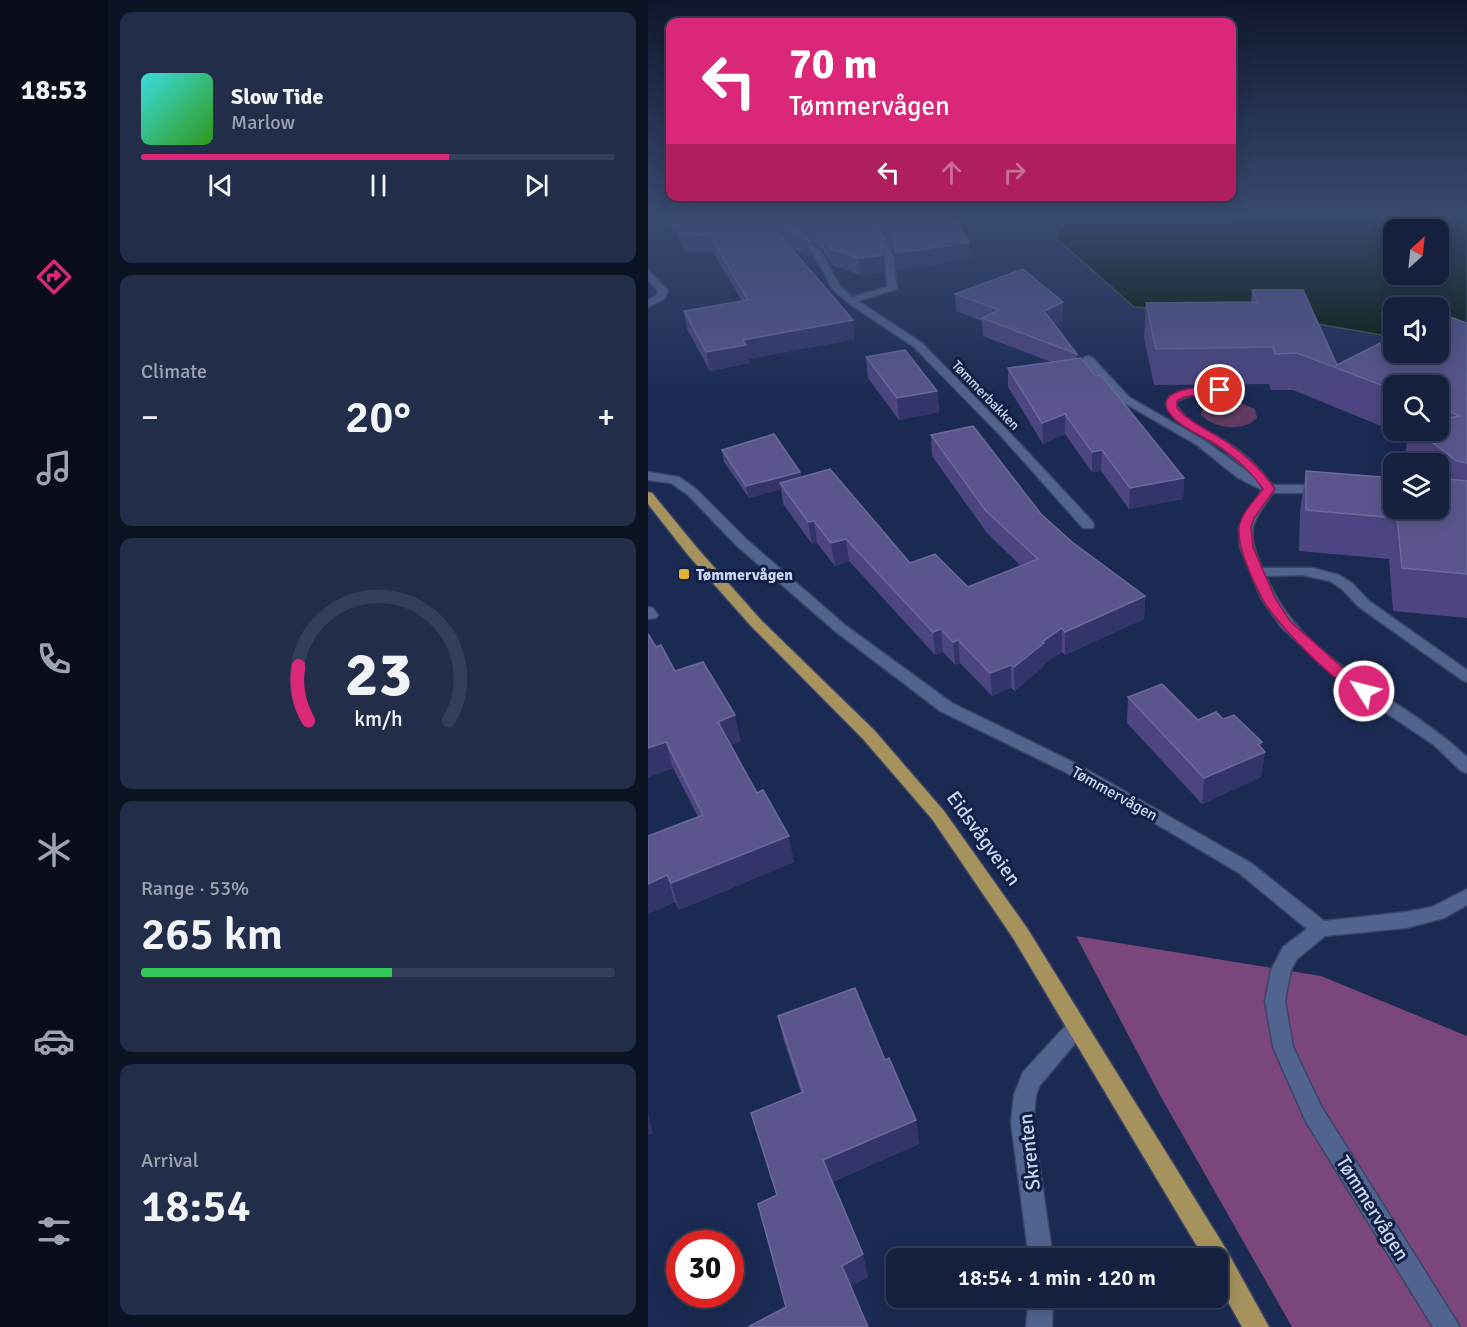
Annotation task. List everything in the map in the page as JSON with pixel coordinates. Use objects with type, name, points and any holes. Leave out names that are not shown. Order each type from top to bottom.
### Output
[{"type":"main road","name":"Eidsvågveien","points":[[648,496],[693,552],[756,622],[869,735],[938,815],[1014,924],[1210,1248]]},
{"type":"main road","name":"Eidsvågveien","points":[[1228,1278],[1256,1327]]},
{"type":"street","points":[[648,304],[661,297],[663,291],[650,276]]},
{"type":"street","name":"Tømmerbakken","points":[[830,276],[836,286],[850,300],[918,345],[1005,434],[1088,525]]},
{"type":"street","points":[[850,300],[892,289],[891,276]]},
{"type":"street","points":[[1089,358],[1125,399],[1201,443],[1242,476],[1269,489],[1337,490]]},
{"type":"street","points":[[1236,389],[1187,393],[1173,399],[1171,404],[1181,419],[1224,445],[1255,469],[1269,489]]},
{"type":"street","name":"Tømmervågen","points":[[648,476],[675,480],[692,492],[741,542],[795,591],[840,628],[946,707],[1071,768],[1245,868],[1320,929],[1290,953],[1281,970],[1275,1001],[1283,1047],[1314,1113],[1447,1327]]},
{"type":"street","points":[[1269,489],[1245,527],[1247,547],[1268,598],[1286,624],[1350,682],[1440,741],[1467,767]]},
{"type":"street","points":[[1256,572],[1300,571],[1333,577],[1355,593],[1364,604],[1467,677]]},
{"type":"street","points":[[1320,929],[1406,920],[1437,913],[1467,896]]},
{"type":"street","name":"Skrenten","points":[[1040,1248],[1022,1123],[1025,1095],[1031,1079],[1077,1027]]},
{"type":"street","points":[[1039,1327],[1040,1308]]},
{"type":"shaded area","points":[[1099,276],[1383,276],[1383,285],[1449,285],[1449,276],[1467,276],[1467,355],[1449,352],[1449,297],[1383,297],[1383,335],[1277,317],[1134,307]]},
{"type":"shaded area","points":[[1233,400],[1255,409],[1257,418],[1245,425],[1229,427],[1213,423],[1201,415],[1203,407],[1215,401]]},
{"type":"shaded area","points":[[1076,936],[1321,976],[1467,1036],[1467,1327],[1292,1327],[1161,1097]]},
{"type":"building","points":[[734,276],[815,276],[853,320],[743,340],[746,345],[706,352],[684,311],[748,300]]},
{"type":"building","points":[[1004,276],[1031,276],[1063,302],[1044,311],[1077,354],[982,318],[1000,310],[955,294]]},
{"type":"building","points":[[1252,290],[1303,290],[1337,365],[1383,342],[1383,363],[1449,363],[1449,316],[1467,323],[1467,463],[1457,461],[1431,441],[1449,441],[1449,418],[1460,416],[1449,412],[1449,375],[1383,375],[1383,386],[1297,353],[1275,354],[1273,347],[1156,349],[1146,303],[1257,302]]},
{"type":"building","points":[[905,350],[937,391],[897,398],[866,357]]},
{"type":"building","points":[[1081,358],[1096,376],[1101,375],[1184,478],[1130,488],[1102,450],[1092,452],[1065,414],[1042,423],[1008,368]]},
{"type":"building","points":[[973,426],[1041,514],[1072,542],[1145,596],[1065,632],[1062,628],[1014,667],[1011,665],[990,673],[958,640],[953,642],[941,629],[933,632],[846,539],[831,543],[814,521],[808,522],[780,483],[830,469],[910,563],[935,554],[968,587],[1038,559],[986,511],[931,435]]},
{"type":"building","points":[[774,434],[800,472],[746,486],[722,450]]},
{"type":"building","points":[[1306,471],[1383,477],[1383,517],[1306,510]]},
{"type":"building","points":[[1449,479],[1467,481],[1467,574],[1402,568],[1397,519],[1449,519]]},
{"type":"building","points":[[648,634],[656,647],[661,645],[675,671],[703,662],[735,715],[718,722],[757,793],[763,790],[789,836],[671,883],[667,875],[648,884],[648,836],[703,815],[666,742],[648,748]]},
{"type":"building","points":[[1162,684],[1198,720],[1216,712],[1223,719],[1234,715],[1262,742],[1258,744],[1265,752],[1204,778],[1128,697]]},
{"type":"building","points":[[855,988],[885,1060],[889,1058],[916,1120],[823,1160],[863,1254],[842,1266],[868,1327],[748,1327],[786,1307],[758,1204],[777,1195],[751,1113],[803,1092],[778,1016]]},
{"type":"place","name":"Tømmervågen","points":[[684,574]]},
{"type":"route","points":[[1220,390],[1181,394],[1173,399],[1172,409],[1181,419],[1224,445],[1255,469],[1269,489],[1245,527],[1247,547],[1268,598],[1286,624],[1350,682],[1364,691]]}]
